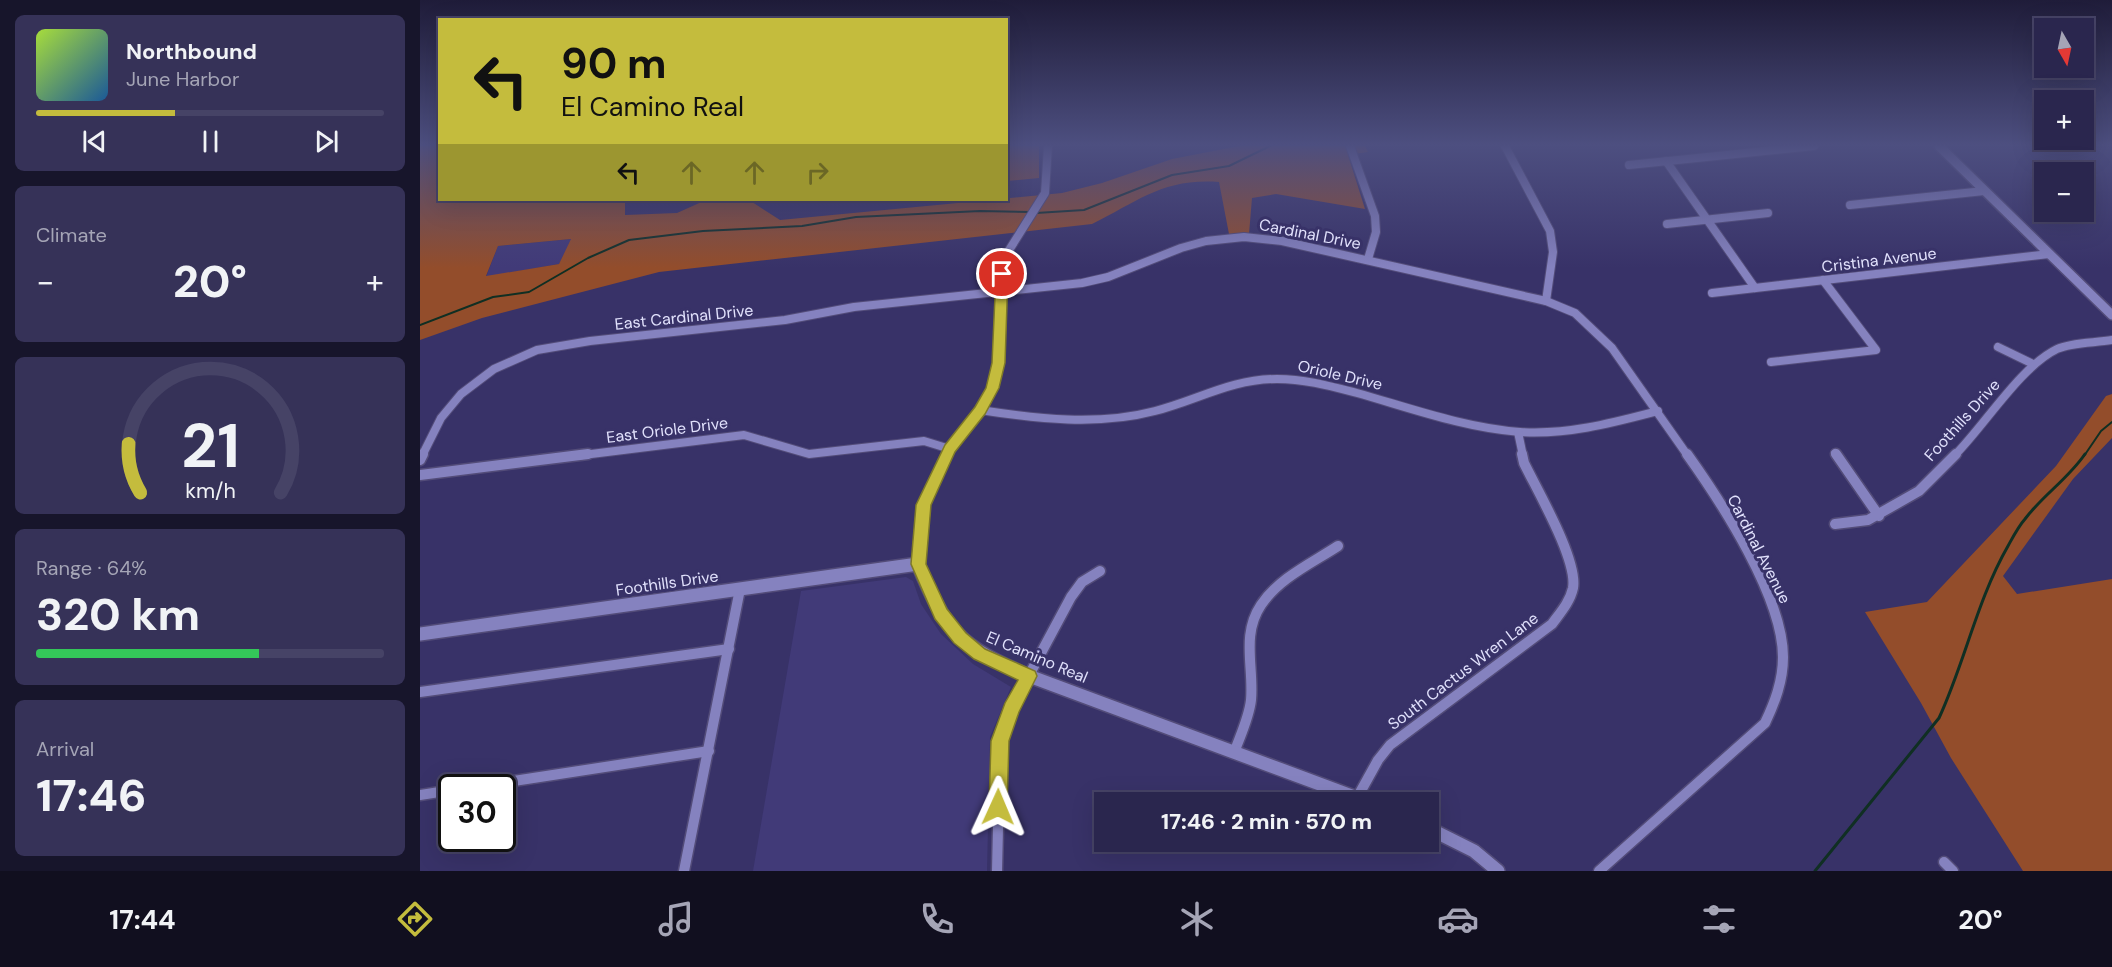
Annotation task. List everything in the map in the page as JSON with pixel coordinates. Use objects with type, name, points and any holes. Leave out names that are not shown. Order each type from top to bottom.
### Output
[{"type":"street","name":"El Camino Real","points":[[1045,187],[1045,193],[1018,232],[1006,255],[1000,293],[999,363],[993,388],[980,410],[950,449],[923,505],[918,564],[941,614],[960,638],[980,654],[1029,676],[1341,792]]},
{"type":"street","points":[[1365,187],[1375,216],[1376,232],[1368,259]]},
{"type":"street","points":[[1527,187],[1550,231],[1553,252],[1546,301]]},
{"type":"street","points":[[1684,187],[1755,288]]},
{"type":"street","points":[[1980,187],[2112,315]]},
{"type":"street","points":[[1850,205],[1984,191]]},
{"type":"street","points":[[1667,224],[1768,213]]},
{"type":"street","name":"Cardinal Drive","points":[[1000,293],[1101,280],[1126,272],[1183,247],[1228,238],[1263,237],[1546,301]]},
{"type":"street","name":"Cristina Avenue","points":[[1712,293],[2049,254]]},
{"type":"street","points":[[1771,362],[1876,350],[1823,280]]},
{"type":"street","name":"East Cardinal Drive","points":[[420,460],[441,418],[461,394],[494,369],[537,350],[590,341],[785,320],[854,307],[1000,293]]},
{"type":"street","name":"Cardinal Avenue","points":[[1546,301],[1575,313],[1598,332],[1658,411],[1717,496],[1763,583],[1778,620],[1783,657],[1778,694],[1765,723],[1599,871]]},
{"type":"street","name":"Foothills Drive","points":[[1835,524],[1868,520],[1879,516],[1919,491],[1976,434],[2033,364],[2059,348],[2112,340]]},
{"type":"street","points":[[1998,347],[2033,364]]},
{"type":"street","name":"Oriole Drive","points":[[980,410],[1044,420],[1110,419],[1165,408],[1224,386],[1288,378],[1311,381],[1463,422],[1518,432],[1551,433],[1584,430],[1658,411]]},
{"type":"street","name":"South Cactus Wren Lane","points":[[1366,792],[1378,760],[1390,745],[1552,624],[1565,607],[1573,587],[1571,562],[1524,463],[1518,432]]},
{"type":"street","name":"East Oriole Drive","points":[[420,475],[744,435],[792,452],[809,454],[924,441],[950,449]]},
{"type":"street","points":[[1835,453],[1879,516]]},
{"type":"street","points":[[1234,753],[1251,699],[1248,653],[1250,629],[1261,605],[1281,583],[1338,546]]},
{"type":"street","name":"Foothills Drive","points":[[420,634],[918,564]]},
{"type":"street","points":[[998,871],[1000,741],[1011,709],[1071,597],[1082,582],[1100,571]]},
{"type":"street","points":[[684,871],[741,589]]},
{"type":"street","points":[[420,693],[729,649]]},
{"type":"street","points":[[516,781],[709,751]]},
{"type":"street","points":[[420,795],[438,792]]},
{"type":"street","points":[[1439,832],[1478,853],[1495,870]]},
{"type":"street","points":[[1944,862],[1953,871]]},
{"type":"shaded area","points":[[420,187],[438,187],[438,201],[625,201],[625,215],[677,213],[704,201],[751,201],[780,220],[978,201],[1008,201],[1008,198],[1062,193],[1087,187],[1169,187],[1092,224],[659,272],[482,318],[420,340]],"holes":[[[571,239],[559,264],[486,276],[498,246]]]},
{"type":"shaded area","points":[[1220,187],[1358,187],[1365,209],[1276,194],[1252,198],[1249,234],[1229,234]]},
{"type":"shaded area","points":[[572,239],[559,264],[486,277],[498,246]]},
{"type":"shaded area","points":[[2112,394],[2112,438],[2073,479],[2003,576],[2017,594],[2112,579],[2112,871],[2023,871],[1951,758],[1921,703],[1865,612],[1927,602],[2056,466],[2106,396]]},
{"type":"shaded area","points":[[906,577],[913,581],[921,604],[941,634],[973,664],[1011,687],[990,737],[987,871],[753,871],[801,591]]},
{"type":"waterway","points":[[1036,213],[1084,210],[1143,187]]},
{"type":"waterway","points":[[420,325],[493,297],[529,292],[588,258],[629,240],[703,231],[802,226],[856,217],[980,211],[1031,212]]},
{"type":"waterway","points":[[2084,456],[2101,431],[2112,422]]},
{"type":"waterway","points":[[1815,871],[1939,718],[1979,609],[2012,539],[2032,510],[2085,454]]},
{"type":"route","points":[[998,807],[1000,741],[1011,709],[1029,676],[980,654],[960,638],[941,614],[918,564],[923,505],[950,449],[980,410],[993,388],[999,363],[1002,274]]}]
